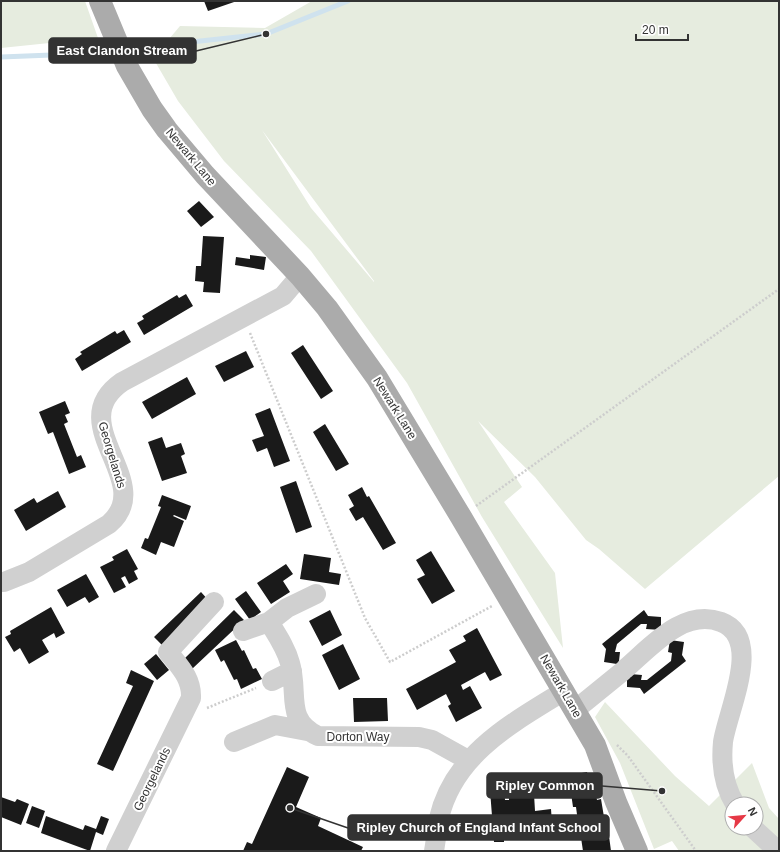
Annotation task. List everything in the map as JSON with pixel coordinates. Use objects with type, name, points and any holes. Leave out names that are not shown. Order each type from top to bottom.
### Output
[{"type":"main road","name":"Newark Lane","points":[[100,1],[127,66],[152,109],[182,149],[300,276],[353,342],[461,517],[595,745],[616,802],[638,851]]},
{"type":"street","name":"Georgelands","points":[[2,584],[29,572],[117,517],[124,496],[123,485],[102,428],[100,413],[103,401],[110,390],[122,382],[282,296],[300,276]]},
{"type":"street","points":[[243,631],[269,622],[287,608],[316,594]]},
{"type":"street","name":"Georgelands","points":[[116,851],[185,712],[191,689],[189,681],[185,672],[168,652],[214,602]]},
{"type":"street","points":[[575,710],[676,627],[687,621],[700,618],[714,619],[727,624],[735,632],[742,653],[742,664],[725,730],[723,771],[731,796]]},
{"type":"street","points":[[269,622],[281,641],[292,671],[296,712],[300,723],[307,731]]},
{"type":"street","points":[[272,681],[292,671]]},
{"type":"street","points":[[434,851],[440,817],[445,801],[468,760],[488,740],[564,691]]},
{"type":"street","name":"Dorton Way","points":[[234,742],[275,725],[307,731],[318,736],[419,737],[432,740],[468,760]]},
{"type":"street","points":[[762,836],[778,851]]},
{"type":"path","points":[[461,517],[779,289]]},
{"type":"path","points":[[242,318],[254,341],[365,618],[390,662],[508,597]]},
{"type":"path","points":[[185,712],[272,681]]},
{"type":"path","points":[[614,743],[628,756],[696,851]]},
{"type":"shaded area","points":[[1,1],[85,1],[98,38],[1,48]]},
{"type":"shaded area","points":[[312,1],[779,1],[779,476],[645,589],[599,549],[586,540],[535,477],[478,421],[522,487],[504,502],[555,573],[563,648],[482,517],[407,383],[311,251],[224,161],[178,101],[153,58],[180,26],[265,28]],"holes":[[[262,130],[374,281],[311,208]]]},
{"type":"shaded area","points":[[605,702],[675,776],[709,806],[752,763],[769,808],[779,819],[779,851],[679,851],[672,841],[654,849],[620,763],[595,717]]},
{"type":"building","points":[[204,1],[237,1],[208,11]]},
{"type":"building","points":[[199,201],[214,217],[201,227],[187,211]]},
{"type":"building","points":[[203,236],[224,237],[220,293],[203,292],[204,282],[195,281],[196,266],[201,266]]},
{"type":"building","points":[[250,255],[266,257],[264,270],[235,265],[236,257],[250,259]]},
{"type":"building","points":[[186,294],[193,306],[144,335],[137,323],[144,319],[142,316],[177,295],[179,298]]},
{"type":"building","points":[[124,330],[131,342],[82,371],[75,359],[82,354],[80,352],[115,331],[117,334]]},
{"type":"building","points":[[303,345],[333,391],[321,399],[291,353]]},
{"type":"building","points":[[246,351],[254,367],[224,382],[215,366]]},
{"type":"building","points":[[187,377],[196,394],[152,419],[142,402]]},
{"type":"building","points":[[65,401],[70,413],[65,415],[68,422],[64,424],[77,457],[81,455],[86,467],[69,474],[53,432],[48,434],[39,412]]},
{"type":"building","points":[[270,408],[290,461],[274,467],[267,448],[257,452],[252,440],[264,436],[255,414]]},
{"type":"building","points":[[325,424],[349,464],[336,471],[313,432]]},
{"type":"building","points":[[162,437],[166,448],[181,443],[185,454],[181,456],[187,473],[162,481],[148,442]]},
{"type":"building","points":[[296,481],[312,527],[296,533],[280,487]]},
{"type":"building","points":[[362,487],[367,497],[369,496],[396,543],[383,550],[363,517],[356,521],[349,509],[354,506],[348,495]]},
{"type":"building","points":[[58,491],[66,507],[26,531],[14,510],[34,498],[37,503]]},
{"type":"building","points":[[162,495],[191,506],[186,520],[174,515],[173,516],[184,521],[174,547],[161,542],[156,555],[141,548],[145,538],[148,539],[161,507],[158,506]]},
{"type":"building","points":[[127,549],[138,569],[134,571],[138,579],[129,584],[125,576],[121,578],[126,587],[114,593],[100,567],[114,560],[112,557]]},
{"type":"building","points":[[431,551],[455,591],[432,604],[417,579],[425,575],[416,560]]},
{"type":"building","points":[[304,554],[331,558],[329,572],[341,574],[339,585],[300,579]]},
{"type":"building","points":[[286,564],[293,574],[283,581],[290,592],[271,604],[257,583]]},
{"type":"building","points":[[86,574],[99,597],[89,603],[85,597],[67,607],[57,590]]},
{"type":"building","points":[[246,591],[261,612],[250,620],[235,599]]},
{"type":"building","points":[[201,592],[210,602],[164,647],[154,637]]},
{"type":"building","points":[[51,607],[65,633],[56,638],[54,633],[42,640],[49,652],[29,664],[20,648],[14,652],[5,637],[11,634],[10,631]]},
{"type":"building","points":[[234,610],[244,620],[192,669],[183,660]]},
{"type":"building","points":[[330,610],[342,635],[322,646],[309,621]]},
{"type":"building","points":[[644,610],[648,616],[661,617],[661,630],[646,629],[647,624],[641,624],[617,644],[615,652],[620,652],[619,661],[630,674],[642,675],[641,680],[647,680],[671,661],[672,653],[668,652],[670,640],[684,642],[682,655],[686,661],[644,694],[640,688],[627,687],[627,676],[617,664],[604,662],[606,649],[602,644]]},
{"type":"building","points":[[477,628],[502,675],[490,681],[485,672],[461,685],[463,690],[470,686],[482,708],[456,722],[448,706],[451,704],[446,694],[417,710],[406,689],[456,662],[449,650],[466,641],[463,636]]},
{"type":"building","points":[[236,640],[242,651],[244,650],[253,669],[256,668],[262,679],[241,689],[237,679],[234,680],[224,660],[221,662],[215,650]]},
{"type":"building","points":[[343,644],[360,679],[339,690],[322,655]]},
{"type":"building","points":[[156,654],[169,670],[157,680],[144,664]]},
{"type":"building","points":[[131,670],[154,681],[113,771],[97,764],[133,686],[126,683]]},
{"type":"building","points":[[353,698],[387,698],[388,721],[354,722]]},
{"type":"building","points":[[287,767],[309,777],[296,807],[321,818],[318,826],[363,847],[361,851],[243,851],[247,842],[252,844]]},
{"type":"building","points":[[587,772],[590,786],[594,785],[597,800],[601,799],[604,817],[578,822],[576,807],[573,807],[571,793],[569,793],[565,776]]},
{"type":"building","points":[[504,789],[505,800],[509,800],[509,797],[534,794],[535,811],[551,809],[552,823],[539,824],[540,827],[514,829],[513,819],[507,819],[508,836],[504,836],[504,842],[494,842],[490,790]]},
{"type":"building","points":[[1,797],[15,802],[17,799],[29,804],[21,825],[1,817]]},
{"type":"building","points":[[32,806],[45,811],[39,828],[26,823]]},
{"type":"building","points":[[46,816],[83,830],[85,825],[96,829],[101,816],[109,819],[103,835],[96,832],[90,851],[41,833]]},
{"type":"building","points":[[607,821],[611,851],[583,851],[580,831],[587,830],[586,823]]},
{"type":"waterway","points":[[126,49],[266,34],[348,1]]},
{"type":"waterway","points":[[1,57],[77,54],[116,50]]},
{"type":"place","name":"East Clandon Stream","points":[[266,34]]},
{"type":"place","name":"Ripley Common","points":[[662,791]]},
{"type":"place","name":"Ripley Church of England Infant School","points":[[290,808]]}]
